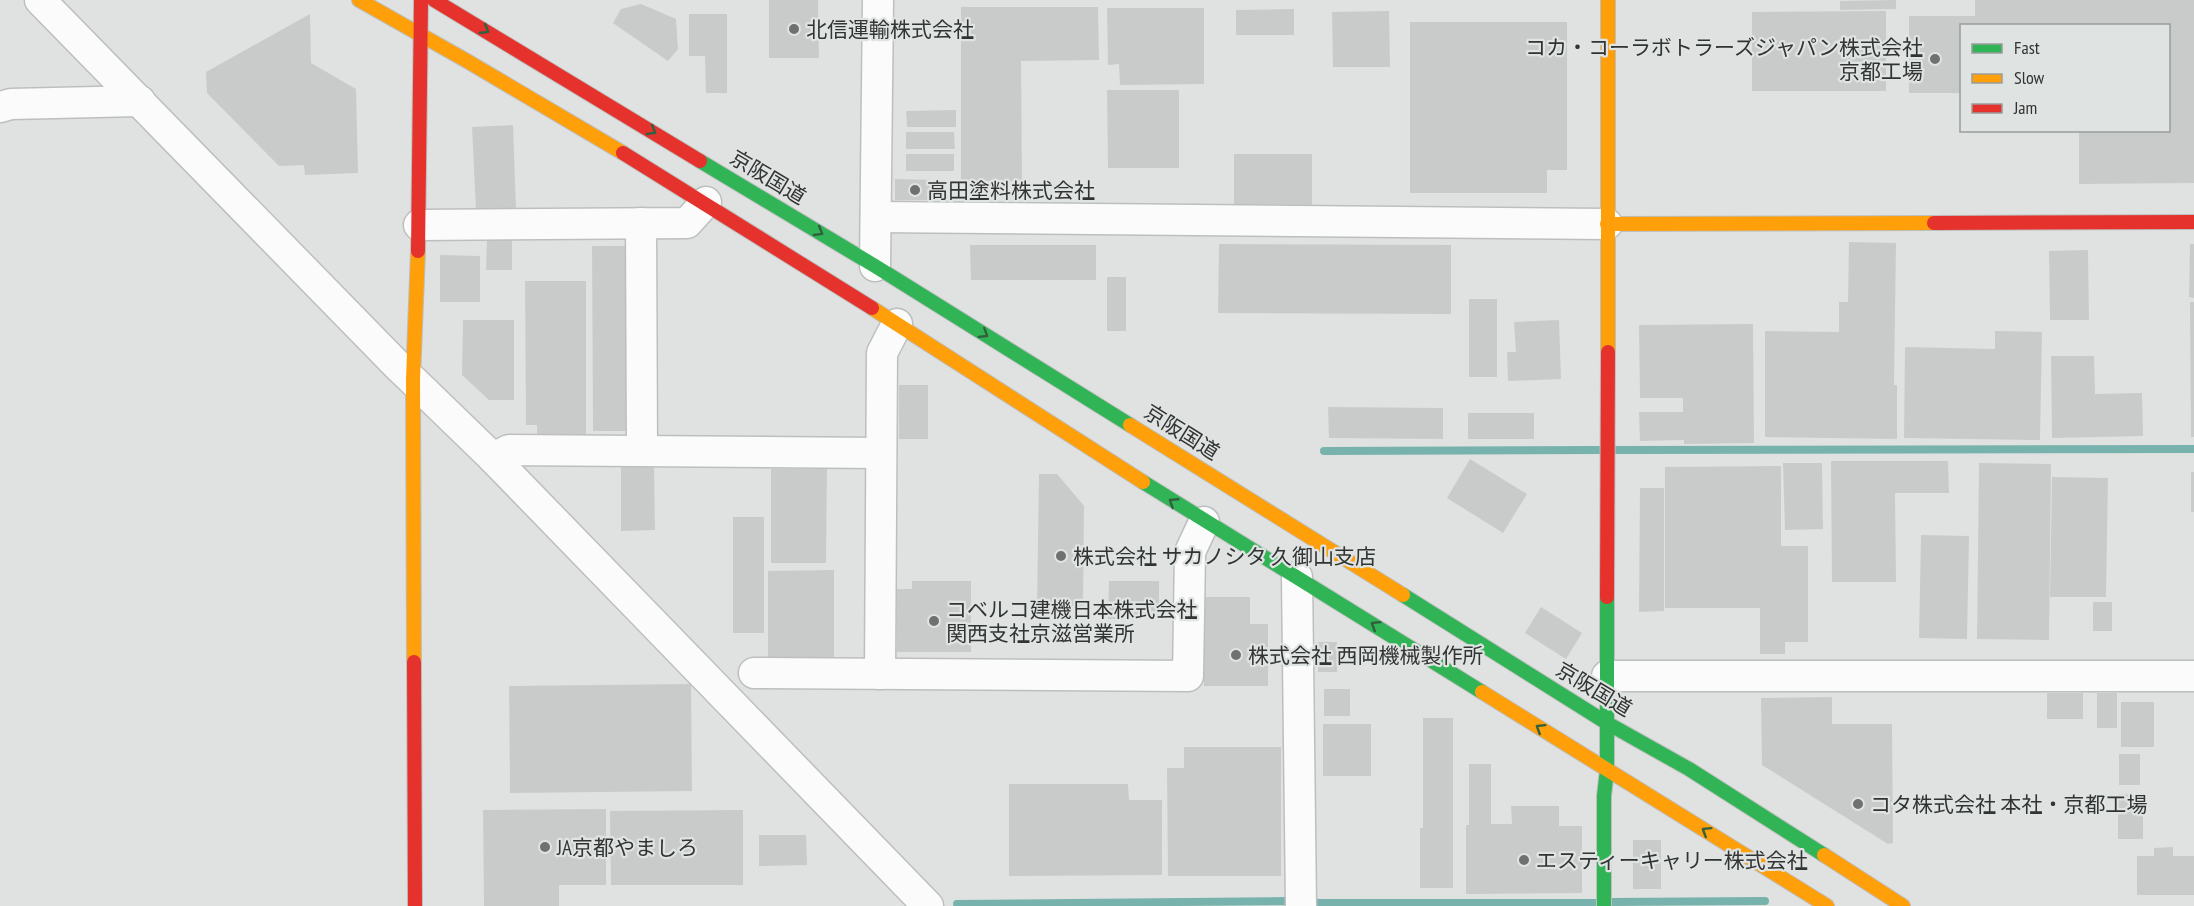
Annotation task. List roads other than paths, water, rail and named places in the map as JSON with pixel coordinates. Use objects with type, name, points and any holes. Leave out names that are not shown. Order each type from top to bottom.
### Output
[{"type":"main road","points":[[359,0],[518,89],[706,202],[1204,522],[1297,577],[1827,906]]},
{"type":"main road","points":[[415,906],[413,380],[419,225],[421,0]]},
{"type":"main road","name":"京阪国道","points":[[435,0],[875,266],[1606,723],[1689,770],[1903,906]]},
{"type":"main road","points":[[1604,906],[1607,676],[1608,0]]},
{"type":"main road","points":[[1608,224],[2194,222]]},
{"type":"street","points":[[40,0],[413,380],[493,458],[928,906]]},
{"type":"street","points":[[875,266],[878,0]]},
{"type":"street","points":[[0,107],[11,104],[140,101]]},
{"type":"street","points":[[419,225],[687,224],[706,202]]},
{"type":"street","points":[[876,217],[1608,224]]},
{"type":"street","points":[[641,223],[642,451]]},
{"type":"street","points":[[880,674],[882,352],[897,324]]},
{"type":"street","points":[[493,458],[509,450],[880,453]]},
{"type":"street","points":[[754,673],[1188,676],[1190,552],[1204,522]]},
{"type":"street","points":[[1297,577],[1302,906]]},
{"type":"street","points":[[1607,676],[2194,676]]},
{"type":"waterway","points":[[1613,450],[2194,449]]},
{"type":"waterway","points":[[1324,451],[1600,450]]},
{"type":"waterway","points":[[957,904],[1287,901],[1596,903]]},
{"type":"waterway","points":[[1609,902],[1765,901]]},
{"type":"place","name":"北信運輸株式会社","points":[[794,29]]},
{"type":"place","name":"コカ・コーラボトラーズジャパン株式会社 京都工場","points":[[1935,59]]},
{"type":"place","name":"高田塗料株式会社","points":[[915,190]]},
{"type":"place","name":"株式会社 サカノシタ 久御山支店","points":[[1061,556]]},
{"type":"place","name":"コベルコ建機日本株式会社 関西支社京滋営業所","points":[[934,621]]},
{"type":"place","name":"株式会社 西岡機械製作所","points":[[1236,655]]},
{"type":"place","name":"コタ株式会社 本社・京都工場","points":[[1858,804]]},
{"type":"place","name":"JA京都やましろ","points":[[545,847]]},
{"type":"place","name":"エスティーキャリー株式会社","points":[[1524,860]]}]
